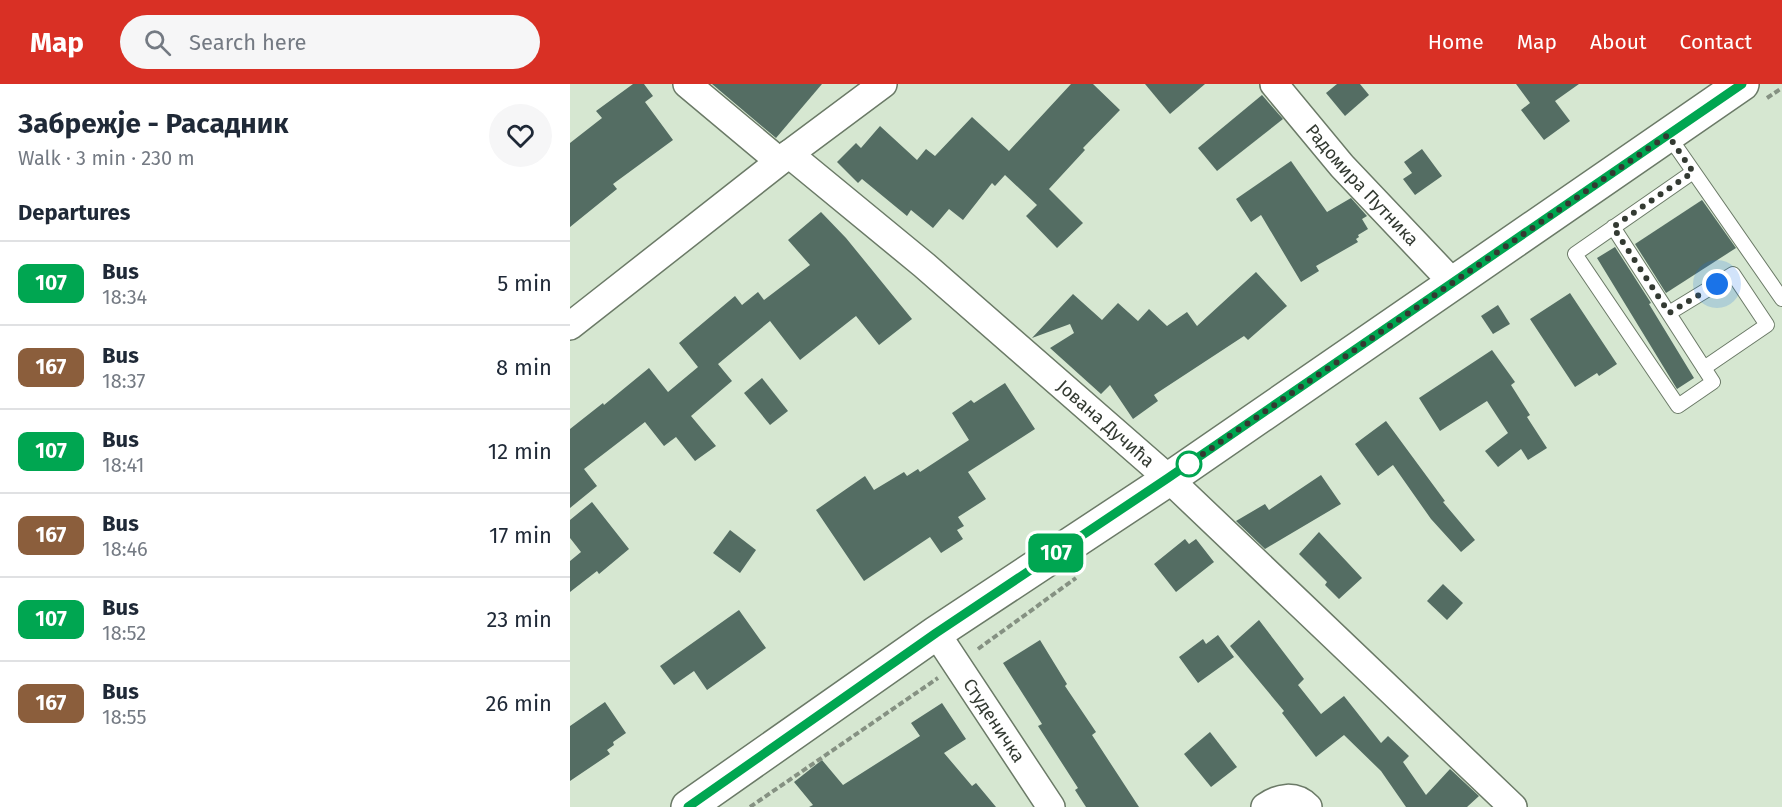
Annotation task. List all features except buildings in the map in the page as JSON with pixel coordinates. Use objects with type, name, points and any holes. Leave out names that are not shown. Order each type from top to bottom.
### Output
[{"type":"street","name":"Јована Дучића","points":[[687,84],[924,265],[1168,478],[1514,807]]},
{"type":"street","points":[[570,326],[784,158],[883,84]]},
{"type":"street","name":"Радомира Путника","points":[[1274,84],[1342,166],[1453,283]]},
{"type":"street","points":[[688,807],[936,633],[1168,478],[1742,84]]},
{"type":"street","name":"Студеничка","points":[[936,633],[1051,807]]},
{"type":"street","points":[[1265,807],[1275,800],[1287,798],[1302,802],[1308,807]]},
{"type":"lane","points":[[1668,135],[1782,299]]},
{"type":"lane","points":[[1613,227],[1713,382],[1678,406],[1575,254],[1613,227],[1693,172]]},
{"type":"lane","points":[[1669,313],[1733,274],[1767,325],[1704,368]]},
{"type":"bus line","name":"107","points":[[688,807],[936,633],[1168,478],[1742,84]]},
{"type":"route","points":[[1189,464],[1187,465],[1668,135],[1693,172],[1613,227],[1669,313],[1717,284]]}]
